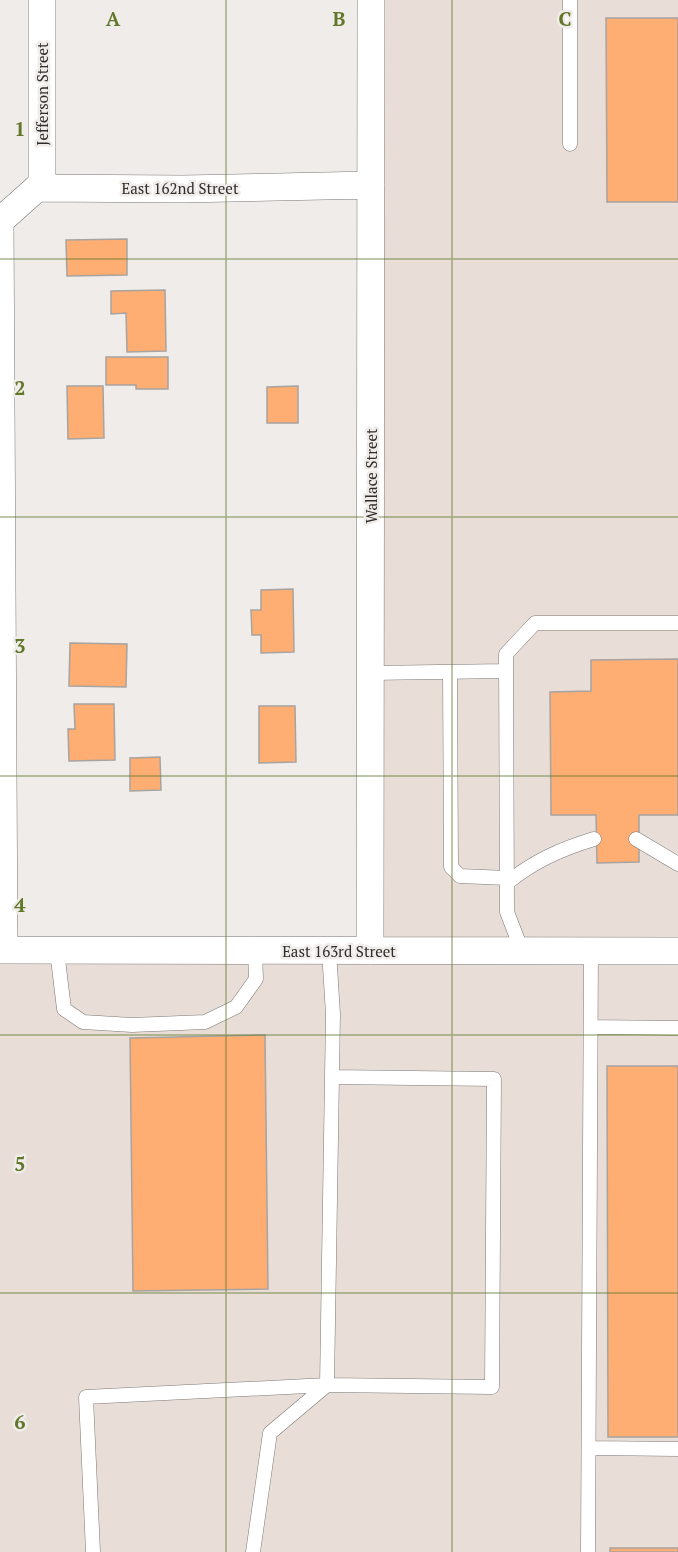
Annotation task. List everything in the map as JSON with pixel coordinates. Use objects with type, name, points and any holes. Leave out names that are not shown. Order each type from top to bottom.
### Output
[{"type":"street","name":"Jefferson Street","points":[[42,0],[42,188]]},
{"type":"street","name":"Wallace Street","points":[[370,951],[371,0]]},
{"type":"street","name":"East 162nd Street","points":[[42,188],[183,189],[371,185]]},
{"type":"street","points":[[2,950],[0,220],[37,188],[42,188]]},
{"type":"street","name":"East 163rd Street","points":[[2,950],[678,951]]},
{"type":"lane","points":[[570,0],[570,144]]},
{"type":"lane","points":[[522,951],[507,912],[506,654],[535,623],[678,623]]},
{"type":"lane","points":[[370,674],[506,671]]},
{"type":"lane","points":[[450,672],[451,867],[460,876],[507,880],[555,851],[594,839]]},
{"type":"lane","points":[[636,839],[678,864]]},
{"type":"lane","points":[[57,951],[64,1009],[83,1022],[132,1025],[205,1022],[236,1007],[256,979],[255,951]]},
{"type":"lane","points":[[253,1552],[270,1433],[327,1385],[333,1014],[329,951]]},
{"type":"lane","points":[[588,1552],[591,951]]},
{"type":"lane","points":[[591,1027],[678,1028]]},
{"type":"lane","points":[[93,1552],[86,1397],[327,1385],[492,1387],[494,1079],[332,1077]]},
{"type":"lane","points":[[589,1448],[678,1449]]},
{"type":"shaded area","points":[[370,0],[678,0],[678,1552],[0,1552],[0,959],[370,951]]},
{"type":"building","points":[[606,18],[678,18],[678,202],[607,202]]},
{"type":"building","points":[[127,239],[127,275],[67,276],[66,240]]},
{"type":"building","points":[[165,290],[166,351],[127,352],[126,313],[111,314],[111,291]]},
{"type":"building","points":[[106,357],[168,357],[168,389],[136,389],[136,385],[106,385]]},
{"type":"building","points":[[67,386],[103,386],[104,438],[68,439]]},
{"type":"building","points":[[298,386],[298,423],[267,423],[267,387]]},
{"type":"building","points":[[293,589],[294,652],[261,653],[261,635],[252,635],[251,610],[261,610],[261,590]]},
{"type":"building","points":[[70,643],[127,644],[126,687],[69,686]]},
{"type":"building","points":[[678,659],[678,815],[639,815],[639,862],[597,863],[596,815],[551,815],[550,692],[591,691],[591,660]]},
{"type":"building","points":[[74,704],[114,704],[115,760],[69,761],[68,729],[75,729]]},
{"type":"building","points":[[259,706],[295,706],[296,762],[259,763]]},
{"type":"building","points":[[160,757],[161,790],[130,791],[130,758]]},
{"type":"building","points":[[265,1035],[268,1289],[133,1291],[130,1038]]},
{"type":"building","points":[[607,1066],[678,1066],[678,1437],[608,1437]]},
{"type":"building","points":[[610,1548],[678,1548],[678,1552],[610,1552]]}]
